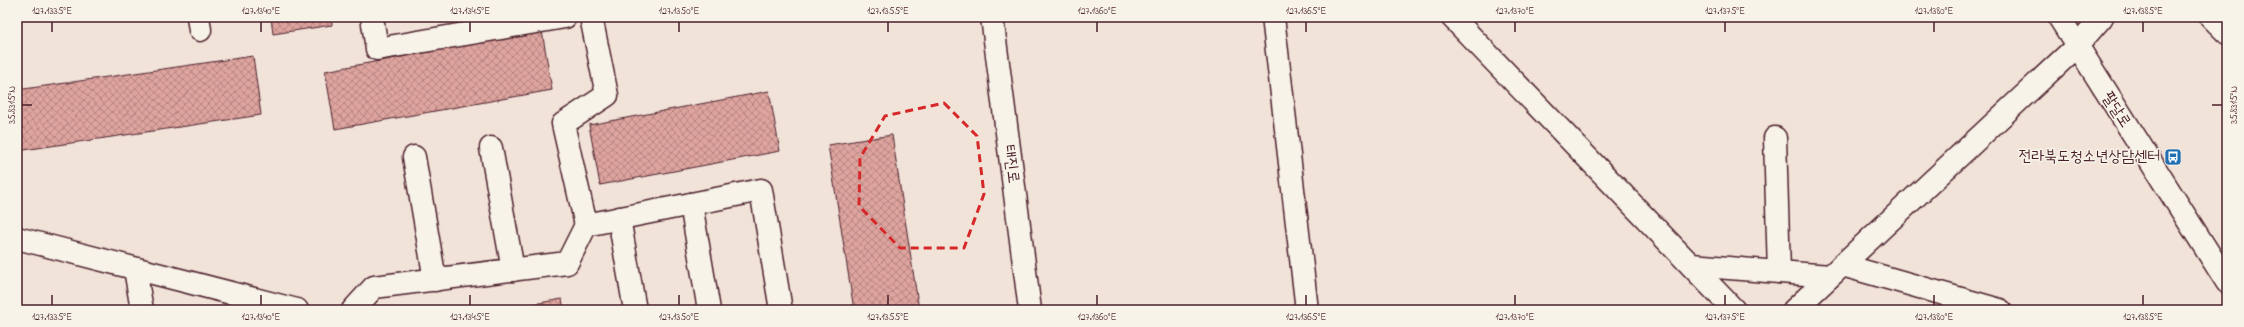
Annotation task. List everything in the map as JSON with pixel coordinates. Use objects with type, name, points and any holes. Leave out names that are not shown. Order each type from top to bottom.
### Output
[{"type":"street","points":[[372,17],[377,50],[565,17]]},
{"type":"street","points":[[353,310],[374,287],[567,263],[586,225],[563,124],[607,95],[591,17]]},
{"type":"street","name":"태진로","points":[[992,17],[1030,310]]},
{"type":"street","points":[[1273,17],[1307,310]]},
{"type":"street","points":[[1452,17],[1734,310]]},
{"type":"street","name":"팔달로","points":[[2059,17],[2076,47],[2227,282]]},
{"type":"street","points":[[1794,310],[2076,47],[2102,17]]},
{"type":"street","points":[[2211,17],[2227,33]]},
{"type":"street","points":[[1775,138],[1779,272]]},
{"type":"street","points":[[490,148],[513,270]]},
{"type":"street","points":[[414,157],[435,280]]},
{"type":"street","points":[[586,225],[761,190],[781,310]]},
{"type":"street","points":[[691,204],[709,310]]},
{"type":"street","points":[[619,218],[635,310]]},
{"type":"street","points":[[17,238],[297,310]]},
{"type":"street","points":[[1691,265],[1779,272],[1836,271],[1959,304],[2000,310]]},
{"type":"street","points":[[135,269],[142,310]]},
{"type":"highlighted area","points":[[944,103],[977,136],[984,194],[964,248],[900,248],[859,206],[860,158],[885,116]]},
{"type":"building","points":[[271,17],[331,17],[332,25],[273,34]]},
{"type":"building","points":[[542,31],[552,90],[335,129],[325,71]]},
{"type":"building","points":[[253,56],[261,115],[17,151],[17,90]]},
{"type":"building","points":[[769,91],[780,151],[600,185],[589,125]]},
{"type":"building","points":[[892,135],[919,310],[854,310],[828,145]]},
{"type":"building","points":[[562,299],[564,310],[499,310]]},
{"type":"place","name":"전라북도청소년상담센터","points":[[2173,157]]}]
